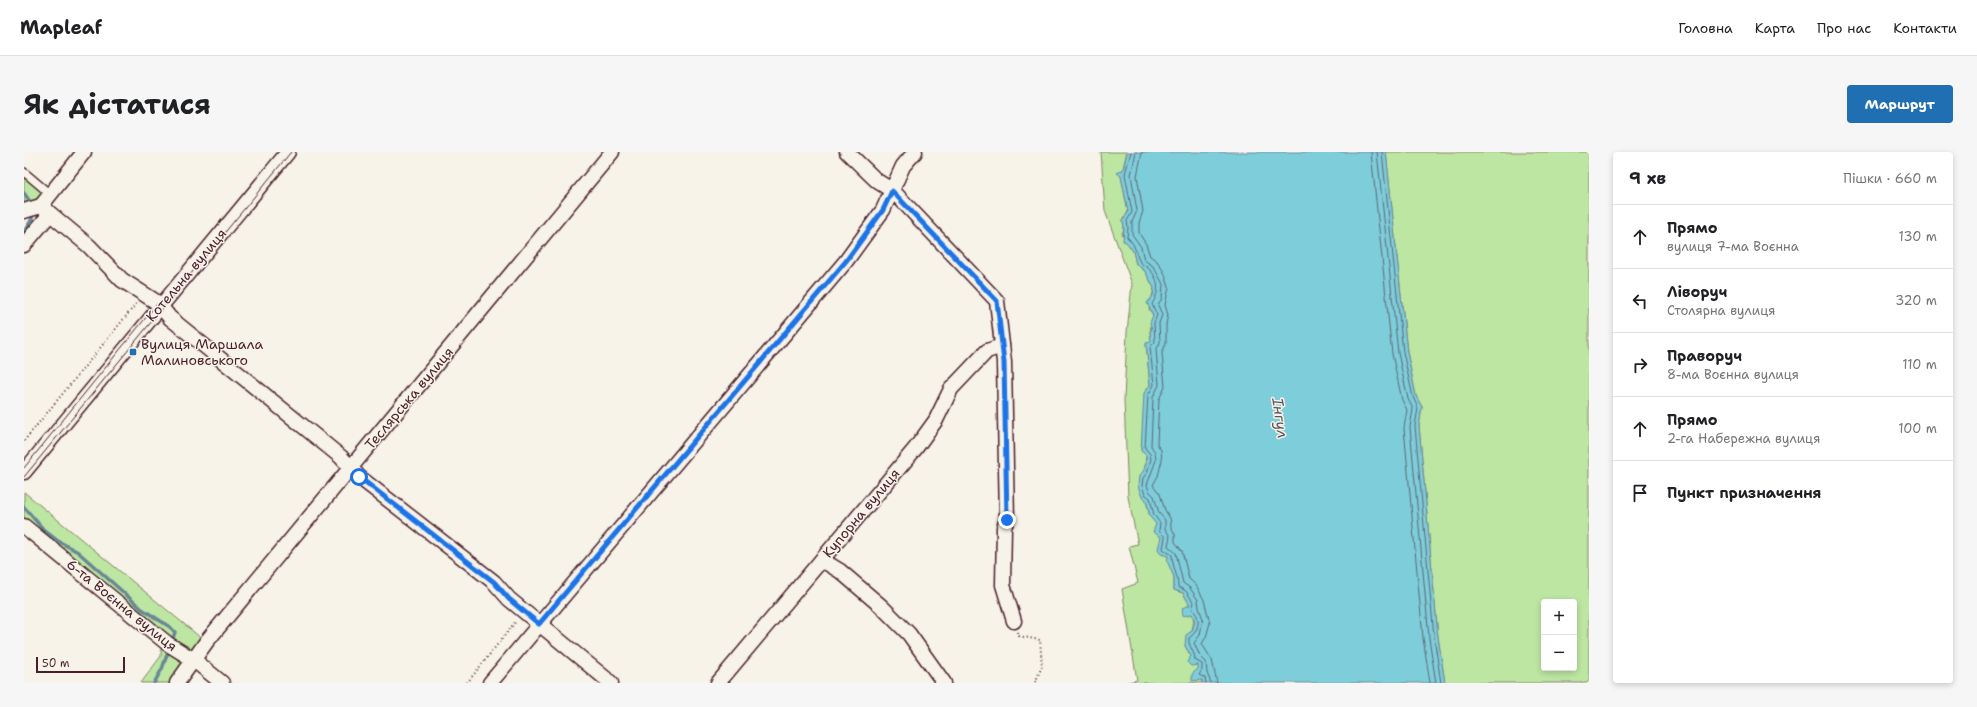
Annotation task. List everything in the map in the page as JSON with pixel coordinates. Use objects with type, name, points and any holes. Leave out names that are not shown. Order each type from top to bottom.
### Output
[{"type":"street","points":[[24,245],[45,210],[50,194],[84,152]]},
{"type":"street","name":"Котельна вулиця","points":[[24,472],[288,152]]},
{"type":"street","name":"Теслярська вулиця","points":[[177,683],[212,635],[612,152]]},
{"type":"street","points":[[848,152],[877,181],[892,191],[997,301],[1004,362],[1007,520],[1004,527],[1003,585],[1014,621]]},
{"type":"street","points":[[490,683],[846,261],[883,210],[904,166],[915,152]]},
{"type":"street","points":[[24,211],[45,210],[89,246],[122,280],[145,294],[160,306],[170,318],[341,456],[351,468],[494,582],[509,599],[611,683]]},
{"type":"street","name":"Купорна вулиця","points":[[718,683],[915,449],[936,420],[951,389],[986,351],[1002,346]]},
{"type":"street","name":"6-та Воєнна вулиця","points":[[24,526],[168,644],[194,660],[222,683]]},
{"type":"street","points":[[822,560],[840,571],[881,606],[903,629],[944,683]]},
{"type":"lane","points":[[24,172],[50,194]]},
{"type":"path","points":[[24,441],[145,294]]},
{"type":"path","points":[[468,683],[524,611]]},
{"type":"path","points":[[1014,621],[1019,636],[1040,640],[1042,666],[1035,683]]},
{"type":"green space","points":[[1101,152],[1127,152],[1121,176],[1128,212],[1123,220],[1124,228],[1122,234],[1133,251],[1136,264],[1145,271],[1154,288],[1149,309],[1153,315],[1150,332],[1152,342],[1146,344],[1150,385],[1141,450],[1146,455],[1142,497],[1146,500],[1150,517],[1157,524],[1174,577],[1174,590],[1183,593],[1193,614],[1193,626],[1185,646],[1194,664],[1198,665],[1202,683],[1124,683],[1137,680],[1122,589],[1138,583],[1129,546],[1138,544],[1128,497],[1124,400],[1127,332],[1132,284],[1105,211]]},
{"type":"green space","points":[[1386,152],[1589,152],[1589,683],[1445,683],[1438,637],[1419,426],[1422,407],[1416,396],[1407,352]]},
{"type":"green space","points":[[24,175],[43,191],[45,196],[39,204],[24,205]]},
{"type":"green space","points":[[24,492],[201,638],[195,652],[188,652],[24,522]]},
{"type":"green space","points":[[161,643],[184,660],[185,668],[174,683],[141,683],[161,656]]},
{"type":"water","name":"Інгул","points":[[1127,152],[1386,152],[1407,352],[1416,396],[1422,407],[1419,426],[1438,637],[1445,683],[1202,683],[1202,680],[1192,681],[1192,674],[1198,669],[1198,665],[1191,666],[1187,662],[1191,656],[1185,646],[1186,635],[1192,631],[1195,621],[1192,614],[1183,616],[1182,608],[1190,605],[1183,593],[1174,590],[1174,577],[1167,561],[1168,556],[1161,554],[1158,549],[1161,537],[1153,532],[1156,524],[1150,517],[1146,500],[1142,497],[1138,486],[1139,476],[1145,467],[1146,461],[1146,455],[1141,451],[1144,393],[1150,385],[1146,343],[1151,342],[1150,332],[1152,329],[1150,323],[1153,315],[1147,303],[1153,296],[1154,288],[1145,271],[1136,264],[1133,251],[1126,242],[1123,241],[1123,220],[1128,212],[1121,176],[1117,173],[1123,170]]},
{"type":"waterway","points":[[24,193],[31,203]]},
{"type":"waterway","points":[[24,232],[32,219],[32,211]]},
{"type":"waterway","points":[[24,507],[43,529],[58,541],[78,552],[142,609],[170,627],[175,632],[173,638]]},
{"type":"waterway","points":[[154,683],[162,669],[169,649]]},
{"type":"tram line","points":[[24,477],[291,152]]},
{"type":"tram line","points":[[24,468],[157,304]]},
{"type":"place","name":"Вулиця Маршала Малиновського","points":[[133,352]]},
{"type":"route","points":[[359,477],[494,582],[509,599],[539,624],[846,261],[883,210],[892,191],[980,281],[997,301],[1004,362],[1007,520]]}]
